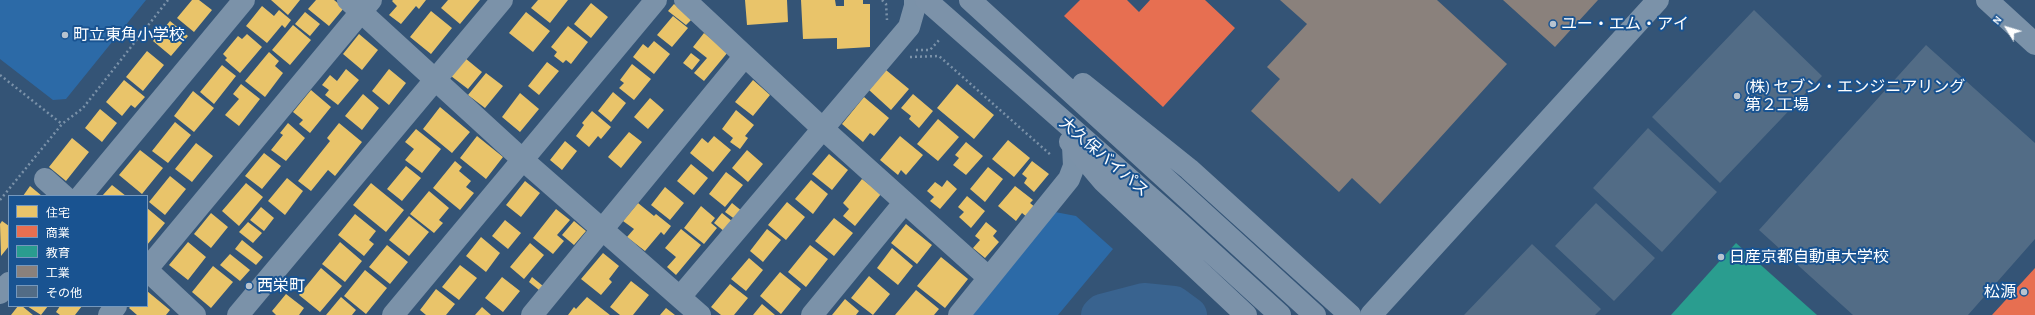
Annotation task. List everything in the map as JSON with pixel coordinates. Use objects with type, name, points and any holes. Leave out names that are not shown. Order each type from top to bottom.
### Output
[{"type":"highway","name":"大久保バイパス","points":[[926,0],[1177,221],[1280,315]]},
{"type":"highway","name":"大久保バイパス","points":[[970,0],[1315,315]]},
{"type":"highway","points":[[1026,50],[1067,71],[1189,169],[1350,315]]},
{"type":"highway","points":[[1033,95],[1103,181],[1246,315]]},
{"type":"street","points":[[82,195],[244,0]]},
{"type":"street","points":[[238,315],[502,0]]},
{"type":"street","points":[[393,315],[656,0]]},
{"type":"street","points":[[685,0],[744,57],[904,203],[989,278]]},
{"type":"street","points":[[680,297],[909,27],[915,6],[914,0]]},
{"type":"street","points":[[1371,315],[1658,0]]},
{"type":"street","points":[[1987,0],[2035,44]]},
{"type":"street","points":[[148,269],[360,4],[436,79],[523,160],[602,231],[700,315]]},
{"type":"street","points":[[532,315],[744,57]]},
{"type":"street","points":[[959,315],[1069,179],[1074,166],[1074,146]]},
{"type":"street","points":[[45,179],[63,195]]},
{"type":"street","points":[[812,315],[904,203]]},
{"type":"street","points":[[148,271],[195,315]]},
{"type":"street","points":[[0,293],[8,284]]},
{"type":"street","points":[[109,315],[115,307]]},
{"type":"path","points":[[0,200],[62,124],[84,108],[168,0]]},
{"type":"path","points":[[889,49],[897,58],[939,56],[1055,159],[1061,172],[1069,179]]},
{"type":"path","points":[[0,75],[62,124]]},
{"type":"shaded area","name":"町立東角小学校","points":[[0,0],[146,0],[66,99],[53,100],[0,59]]},
{"type":"shaded area","points":[[1055,212],[1076,216],[1113,249],[1058,315],[969,315]]},
{"type":"building: 住宅","points":[[192,0],[199,0],[212,10],[194,32],[177,18]]},
{"type":"building: 住宅","points":[[271,0],[300,0],[288,15]]},
{"type":"building: 住宅","points":[[316,0],[334,0],[344,8],[329,26],[308,9]]},
{"type":"building: 住宅","points":[[426,0],[419,9],[416,6],[401,24],[389,15],[397,6],[392,1]]},
{"type":"building: 住宅","points":[[448,0],[480,0],[460,24],[441,8]]},
{"type":"building: 住宅","points":[[538,0],[568,0],[550,23],[531,8]]},
{"type":"building: 住宅","points":[[745,0],[787,0],[788,22],[747,25]]},
{"type":"building: 住宅","points":[[801,0],[835,0],[836,6],[844,6],[844,0],[863,0],[863,4],[870,4],[870,47],[837,49],[837,38],[803,39]]},
{"type":"building: 住宅","points":[[591,3],[608,17],[591,38],[574,24]]},
{"type":"building: 住宅","points":[[674,4],[692,19],[686,25],[668,11]]},
{"type":"building: 住宅","points":[[262,6],[274,16],[279,10],[291,20],[285,28],[282,25],[267,43],[246,26]]},
{"type":"building: 住宅","points":[[431,11],[452,28],[431,54],[410,37]]},
{"type":"building: 住宅","points":[[305,12],[320,24],[310,36],[295,24]]},
{"type":"building: 住宅","points":[[526,12],[550,31],[533,52],[509,33]]},
{"type":"building: 住宅","points":[[673,16],[688,28],[672,47],[657,35]]},
{"type":"building: 住宅","points":[[170,21],[188,36],[171,56],[153,41]]},
{"type":"building: 住宅","points":[[293,25],[311,40],[290,65],[272,50]]},
{"type":"building: 住宅","points":[[568,26],[588,42],[571,64],[566,60],[563,63],[554,56],[557,52],[551,47]]},
{"type":"building: 住宅","points":[[704,33],[728,52],[704,81],[694,73],[707,58],[693,47]]},
{"type":"building: 住宅","points":[[247,34],[262,47],[240,73],[225,60],[227,58],[223,54],[238,36],[242,39]]},
{"type":"building: 住宅","points":[[359,34],[378,50],[362,70],[343,54]]},
{"type":"building: 住宅","points":[[654,41],[670,54],[654,74],[633,57],[643,44],[648,48]]},
{"type":"building: 住宅","points":[[147,51],[164,65],[143,91],[126,77]]},
{"type":"building: 住宅","points":[[269,52],[279,61],[275,66],[283,73],[265,97],[245,81]]},
{"type":"building: 住宅","points":[[691,53],[700,60],[692,70],[683,63]]},
{"type":"building: 住宅","points":[[465,58],[482,72],[468,89],[451,76]]},
{"type":"building: 住宅","points":[[547,62],[559,71],[539,95],[528,86]]},
{"type":"building: 住宅","points":[[632,64],[651,79],[634,100],[619,88],[624,83],[620,80]]},
{"type":"building: 住宅","points":[[222,65],[236,76],[214,104],[200,92]]},
{"type":"building: 住宅","points":[[346,69],[359,80],[338,105],[325,95],[329,90],[322,85],[330,75],[337,81]]},
{"type":"building: 住宅","points":[[389,69],[406,83],[389,105],[372,91]]},
{"type":"building: 住宅","points":[[886,70],[909,89],[891,110],[869,90]]},
{"type":"building: 住宅","points":[[486,73],[503,86],[485,108],[468,95]]},
{"type":"building: 住宅","points":[[124,80],[145,97],[135,108],[131,105],[122,116],[106,102]]},
{"type":"building: 住宅","points":[[753,80],[770,95],[753,116],[735,102]]},
{"type":"building: 住宅","points":[[241,84],[260,99],[239,126],[225,115],[239,99],[233,94]]},
{"type":"building: 住宅","points":[[957,84],[994,115],[974,139],[937,108]]},
{"type":"building: 住宅","points":[[311,90],[331,107],[310,133],[299,124],[303,120],[293,112]]},
{"type":"building: 住宅","points":[[193,91],[214,108],[194,132],[174,116]]},
{"type":"building: 住宅","points":[[613,92],[626,103],[611,122],[598,111]]},
{"type":"building: 住宅","points":[[520,93],[539,109],[520,132],[502,117]]},
{"type":"building: 住宅","points":[[363,94],[379,108],[362,130],[345,116]]},
{"type":"building: 住宅","points":[[913,94],[933,111],[919,128],[909,119],[911,116],[901,108]]},
{"type":"building: 住宅","points":[[864,97],[889,118],[874,136],[870,133],[863,142],[842,124]]},
{"type":"building: 住宅","points":[[650,98],[664,110],[648,129],[634,117]]},
{"type":"building: 住宅","points":[[440,107],[470,132],[452,153],[423,129]]},
{"type":"building: 住宅","points":[[100,109],[117,123],[102,142],[85,128]]},
{"type":"building: 住宅","points":[[736,110],[754,125],[745,136],[748,138],[740,149],[730,142],[733,138],[722,129]]},
{"type":"building: 住宅","points":[[592,111],[611,127],[601,139],[598,136],[589,147],[576,136],[584,125],[582,123]]},
{"type":"building: 住宅","points":[[938,119],[959,137],[938,161],[917,144]]},
{"type":"building: 住宅","points":[[175,122],[191,135],[168,163],[152,151]]},
{"type":"building: 住宅","points":[[288,123],[305,138],[286,161],[271,150],[283,135],[280,133]]},
{"type":"building: 住宅","points":[[339,123],[362,142],[335,176],[328,170],[311,191],[298,181],[330,141],[327,138]]},
{"type":"building: 住宅","points":[[416,129],[441,149],[422,173],[405,160],[414,149],[405,142]]},
{"type":"building: 住宅","points":[[629,132],[642,142],[621,168],[608,157]]},
{"type":"building: 住宅","points":[[477,136],[503,157],[486,179],[460,158]]},
{"type":"building: 住宅","points":[[714,136],[731,150],[713,172],[690,153],[702,138],[708,143]]},
{"type":"building: 住宅","points":[[900,136],[923,155],[906,175],[901,170],[898,175],[880,160]]},
{"type":"building: 住宅","points":[[72,138],[89,152],[66,181],[49,167]]},
{"type":"building: 住宅","points":[[1008,140],[1030,158],[1014,177],[992,159]]},
{"type":"building: 住宅","points":[[565,141],[577,151],[562,170],[550,160]]},
{"type":"building: 住宅","points":[[966,142],[983,156],[966,175],[953,165],[959,158],[955,155]]},
{"type":"building: 住宅","points":[[196,143],[213,156],[192,182],[175,169]]},
{"type":"building: 住宅","points":[[140,150],[163,168],[142,194],[119,175]]},
{"type":"building: 住宅","points":[[747,150],[763,164],[748,182],[732,168]]},
{"type":"building: 住宅","points":[[264,153],[281,166],[262,189],[245,176]]},
{"type":"building: 住宅","points":[[829,154],[848,170],[832,190],[812,174]]},
{"type":"building: 住宅","points":[[455,161],[462,167],[459,171],[471,181],[466,187],[474,193],[460,210],[433,188]]},
{"type":"building: 住宅","points":[[1032,161],[1049,174],[1034,192],[1024,183],[1027,178],[1022,174]]},
{"type":"building: 住宅","points":[[691,164],[708,178],[694,195],[677,181]]},
{"type":"building: 住宅","points":[[406,166],[421,178],[402,201],[387,189]]},
{"type":"building: 住宅","points":[[988,167],[1003,179],[985,202],[970,189]]},
{"type":"building: 住宅","points":[[726,172],[743,185],[725,207],[709,194]]},
{"type":"building: 住宅","points":[[170,176],[186,189],[165,215],[149,202]]},
{"type":"building: 住宅","points":[[287,178],[303,191],[285,215],[268,201]]},
{"type":"building: 住宅","points":[[862,179],[881,194],[855,226],[843,216],[849,209],[843,203]]},
{"type":"building: 住宅","points":[[811,180],[828,194],[813,214],[795,199]]},
{"type":"building: 住宅","points":[[947,180],[957,189],[940,209],[930,201],[934,197],[927,191],[935,182],[942,187]]},
{"type":"building: 住宅","points":[[525,181],[540,193],[521,217],[506,205]]},
{"type":"building: 住宅","points":[[246,183],[263,197],[239,226],[222,211]]},
{"type":"building: 住宅","points":[[371,183],[404,210],[386,232],[353,205]]},
{"type":"building: 住宅","points":[[112,185],[125,195],[103,195]]},
{"type":"building: 住宅","points":[[30,186],[41,195],[24,195]]},
{"type":"building: 住宅","points":[[1015,186],[1033,200],[1030,203],[1036,208],[1028,218],[1022,213],[1016,221],[998,206]]},
{"type":"building: 住宅","points":[[665,187],[684,203],[670,220],[651,205]]},
{"type":"building: 住宅","points":[[429,191],[449,208],[439,220],[443,223],[434,233],[410,214]]},
{"type":"building: 住宅","points":[[967,196],[985,211],[971,228],[959,217],[964,212],[958,207]]},
{"type":"building: 住宅","points":[[787,202],[805,217],[786,240],[768,225]]},
{"type":"building: 住宅","points":[[638,203],[654,216],[656,214],[671,226],[664,235],[661,232],[645,251],[627,237],[634,229],[623,221]]},
{"type":"building: 住宅","points":[[732,203],[743,212],[736,220],[725,212]]},
{"type":"building: 住宅","points":[[701,206],[715,218],[711,223],[717,228],[704,244],[684,228]]},
{"type":"building: 住宅","points":[[261,207],[274,218],[264,231],[250,220]]},
{"type":"building: 住宅","points":[[148,209],[165,223],[148,244]]},
{"type":"building: 住宅","points":[[556,209],[570,220],[557,235],[564,241],[553,254],[533,238]]},
{"type":"building: 住宅","points":[[211,213],[228,227],[211,248],[194,234]]},
{"type":"building: 住宅","points":[[722,213],[733,222],[725,232],[714,223]]},
{"type":"building: 住宅","points":[[355,214],[376,231],[369,240],[374,244],[364,256],[338,235]]},
{"type":"building: 住宅","points":[[409,216],[429,232],[409,256],[389,240]]},
{"type":"building: 住宅","points":[[834,218],[853,233],[834,256],[815,241]]},
{"type":"building: 住宅","points":[[505,220],[521,233],[508,249],[492,236]]},
{"type":"building: 住宅","points":[[2,221],[8,225],[8,247],[1,256],[0,224]]},
{"type":"building: 住宅","points":[[574,221],[586,231],[574,245],[562,235]]},
{"type":"building: 住宅","points":[[248,222],[262,233],[253,243],[239,232]]},
{"type":"building: 住宅","points":[[986,222],[997,231],[993,236],[999,242],[985,258],[973,248],[980,240],[975,236]]},
{"type":"building: 住宅","points":[[906,224],[932,245],[917,264],[891,243]]},
{"type":"building: 住宅","points":[[681,229],[701,245],[676,275],[667,267],[676,257],[665,248]]},
{"type":"building: 住宅","points":[[767,229],[781,240],[763,262],[750,251]]},
{"type":"building: 住宅","points":[[481,237],[500,253],[486,272],[466,256]]},
{"type":"building: 住宅","points":[[242,240],[263,257],[256,265],[235,249]]},
{"type":"building: 住宅","points":[[188,242],[206,257],[188,280],[169,265]]},
{"type":"building: 住宅","points":[[340,242],[362,261],[345,282],[322,264]]},
{"type":"building: 住宅","points":[[530,243],[544,255],[524,279],[510,267]]},
{"type":"building: 住宅","points":[[387,245],[408,262],[390,284],[369,267]]},
{"type":"building: 住宅","points":[[810,245],[828,259],[806,287],[788,272]]},
{"type":"building: 住宅","points":[[892,248],[913,266],[898,285],[877,268]]},
{"type":"building: 住宅","points":[[603,253],[619,266],[609,279],[612,282],[601,295],[581,279]]},
{"type":"building: 住宅","points":[[230,254],[250,270],[240,281],[220,265]]},
{"type":"building: 住宅","points":[[941,257],[968,279],[945,308],[917,286]]},
{"type":"building: 住宅","points":[[749,258],[763,270],[746,291],[731,279]]},
{"type":"building: 住宅","points":[[460,265],[477,278],[459,300],[442,287]]},
{"type":"building: 住宅","points":[[213,266],[233,282],[211,308],[192,292]]},
{"type":"building: 住宅","points":[[321,268],[342,286],[320,312],[299,295]]},
{"type":"building: 住宅","points":[[365,270],[387,288],[366,314],[344,296]]},
{"type":"building: 住宅","points":[[780,272],[801,289],[781,314],[760,296]]},
{"type":"building: 住宅","points":[[869,276],[890,294],[873,315],[851,298]]},
{"type":"building: 住宅","points":[[502,277],[520,291],[503,312],[485,298]]},
{"type":"building: 住宅","points":[[532,277],[543,286],[539,290],[529,282]]},
{"type":"building: 住宅","points":[[631,281],[649,295],[633,315],[620,315],[610,307]]},
{"type":"building: 住宅","points":[[730,284],[748,298],[734,315],[721,315],[711,307]]},
{"type":"building: 住宅","points":[[436,289],[455,304],[446,315],[426,315],[420,310]]},
{"type":"building: 住宅","points":[[916,290],[939,309],[934,315],[895,315]]},
{"type":"building: 住宅","points":[[148,292],[170,310],[166,315],[137,315],[129,308],[148,307]]},
{"type":"building: 住宅","points":[[286,294],[304,308],[299,315],[276,315],[272,311]]},
{"type":"building: 住宅","points":[[341,297],[356,310],[352,315],[326,315]]},
{"type":"building: 住宅","points":[[587,297],[610,315],[568,315],[574,307],[576,309]]},
{"type":"building: 住宅","points":[[845,299],[859,311],[856,315],[832,315]]},
{"type":"building: 住宅","points":[[762,304],[775,315],[753,315]]},
{"type":"building: 住宅","points":[[17,307],[23,307],[33,315],[11,315]]},
{"type":"building: 住宅","points":[[29,307],[47,307],[41,315]]},
{"type":"building: 住宅","points":[[59,307],[81,307],[75,315],[60,315],[56,312]]},
{"type":"building: 住宅","points":[[482,307],[491,315],[475,315]]},
{"type":"building: 住宅","points":[[666,308],[675,315],[660,315]]},
{"type":"building: 商業","points":[[1080,0],[1127,0],[1139,12],[1150,0],[1205,0],[1235,28],[1163,107],[1064,16]]},
{"type":"building: 商業","name":"松源","points":[[2035,268],[2035,315],[1992,315]]},
{"type":"building: 教育","points":[[1736,243],[1817,315],[1671,315]]},
{"type":"building: 工業","points":[[1280,0],[1437,0],[1507,64],[1380,204],[1352,178],[1339,192],[1251,111],[1280,79],[1267,67],[1307,24]]},
{"type":"building: 工業","name":"ユー・エム・アイ","points":[[1503,0],[1598,0],[1555,47]]},
{"type":"building: その他","name":"(株) セブン・エンジニアリング 第２工場","points":[[1754,10],[1822,76],[1720,183],[1652,117]]},
{"type":"building: その他","points":[[1926,45],[2035,143],[2035,239],[1968,315],[1853,315],[1759,230]]},
{"type":"building: その他","points":[[1648,128],[1717,192],[1662,252],[1593,188]]},
{"type":"building: その他","points":[[1596,203],[1655,258],[1614,301],[1555,246]]},
{"type":"building: その他","points":[[1532,244],[1601,309],[1595,315],[1464,315]]},
{"type":"waterway","points":[[1099,315],[1102,312],[1144,301],[1174,304],[1189,315]]},
{"type":"place","name":"ユー・エム・アイ","points":[[1553,24]]},
{"type":"place","name":"町立東角小学校","points":[[65,35]]},
{"type":"place","name":"(株) セブン・エンジニアリング 第２工場","points":[[1737,96]]},
{"type":"place","name":"日産京都自動車大学校","points":[[1721,257]]},
{"type":"place","name":"西栄町","points":[[249,286]]},
{"type":"place","name":"松源","points":[[2024,292]]}]
